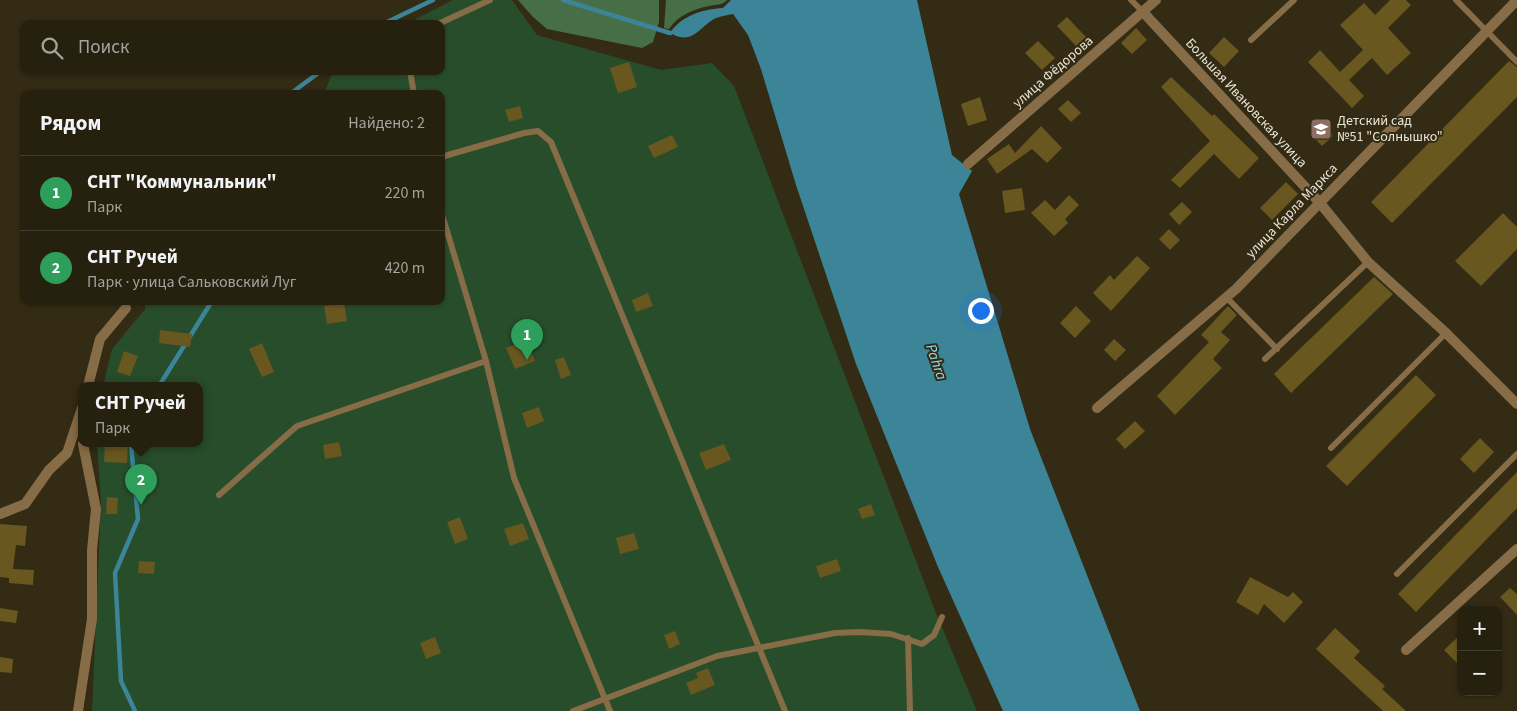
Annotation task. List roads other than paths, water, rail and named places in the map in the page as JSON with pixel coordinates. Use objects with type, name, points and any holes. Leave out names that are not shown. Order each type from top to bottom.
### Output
[{"type":"street","name":"улица Фёдорова","points":[[968,164],[1156,0]]},
{"type":"street","name":"улица Карла Маркса","points":[[1097,408],[1226,297],[1517,0]]},
{"type":"street","name":"Большая Ивановская улица","points":[[1143,12],[1320,203],[1368,262],[1446,333],[1517,404]]},
{"type":"street","points":[[89,382],[100,339],[126,308]]},
{"type":"street","points":[[0,514],[26,504],[48,470],[67,453],[78,423]]},
{"type":"street","points":[[76,431],[78,435]]},
{"type":"street","points":[[78,711],[92,618],[92,550],[96,510],[83,447]]},
{"type":"street","points":[[1406,650],[1517,549]]},
{"type":"lane","points":[[445,21],[490,0]]},
{"type":"lane","points":[[1131,0],[1143,12]]},
{"type":"lane","points":[[1251,40],[1294,0]]},
{"type":"lane","points":[[1456,0],[1517,62]]},
{"type":"lane","points":[[411,75],[413,90]]},
{"type":"lane","points":[[445,156],[524,133],[538,131],[550,142],[785,711]]},
{"type":"lane","points":[[445,224],[486,360],[514,478],[610,711]]},
{"type":"lane","points":[[1265,359],[1368,262]]},
{"type":"lane","points":[[1226,297],[1277,349]]},
{"type":"lane","points":[[1331,448],[1446,333]]},
{"type":"lane","points":[[219,495],[297,426],[486,360]]},
{"type":"lane","points":[[1397,574],[1517,454]]},
{"type":"lane","points":[[573,711],[717,656],[835,633],[867,632],[908,638],[922,644],[934,635],[942,617]]},
{"type":"lane","points":[[908,638],[910,711]]},
{"type":"water","name":"Pahra","points":[[731,0],[917,0],[952,155],[972,171],[959,194],[1030,429],[1140,711],[1003,711],[938,567],[856,364],[796,185],[761,69],[748,35],[733,14],[716,18],[690,36],[678,36],[670,33],[686,18],[700,12],[723,8]]},
{"type":"waterway","points":[[391,20],[433,0]]},
{"type":"waterway","points":[[563,0],[670,33]]},
{"type":"waterway","points":[[295,90],[316,75]]},
{"type":"waterway","points":[[161,382],[210,305]]},
{"type":"waterway","points":[[131,447],[138,519],[115,573],[121,681],[135,711]]},
{"type":"place","name":"Детский сад №51 \"Солнышко\"","points":[[1321,129]]},
{"type":"place","name":"СНТ \"Коммунальник\"","points":[[527,360]]},
{"type":"place","name":"СНТ Ручей","points":[[141,505]]}]
